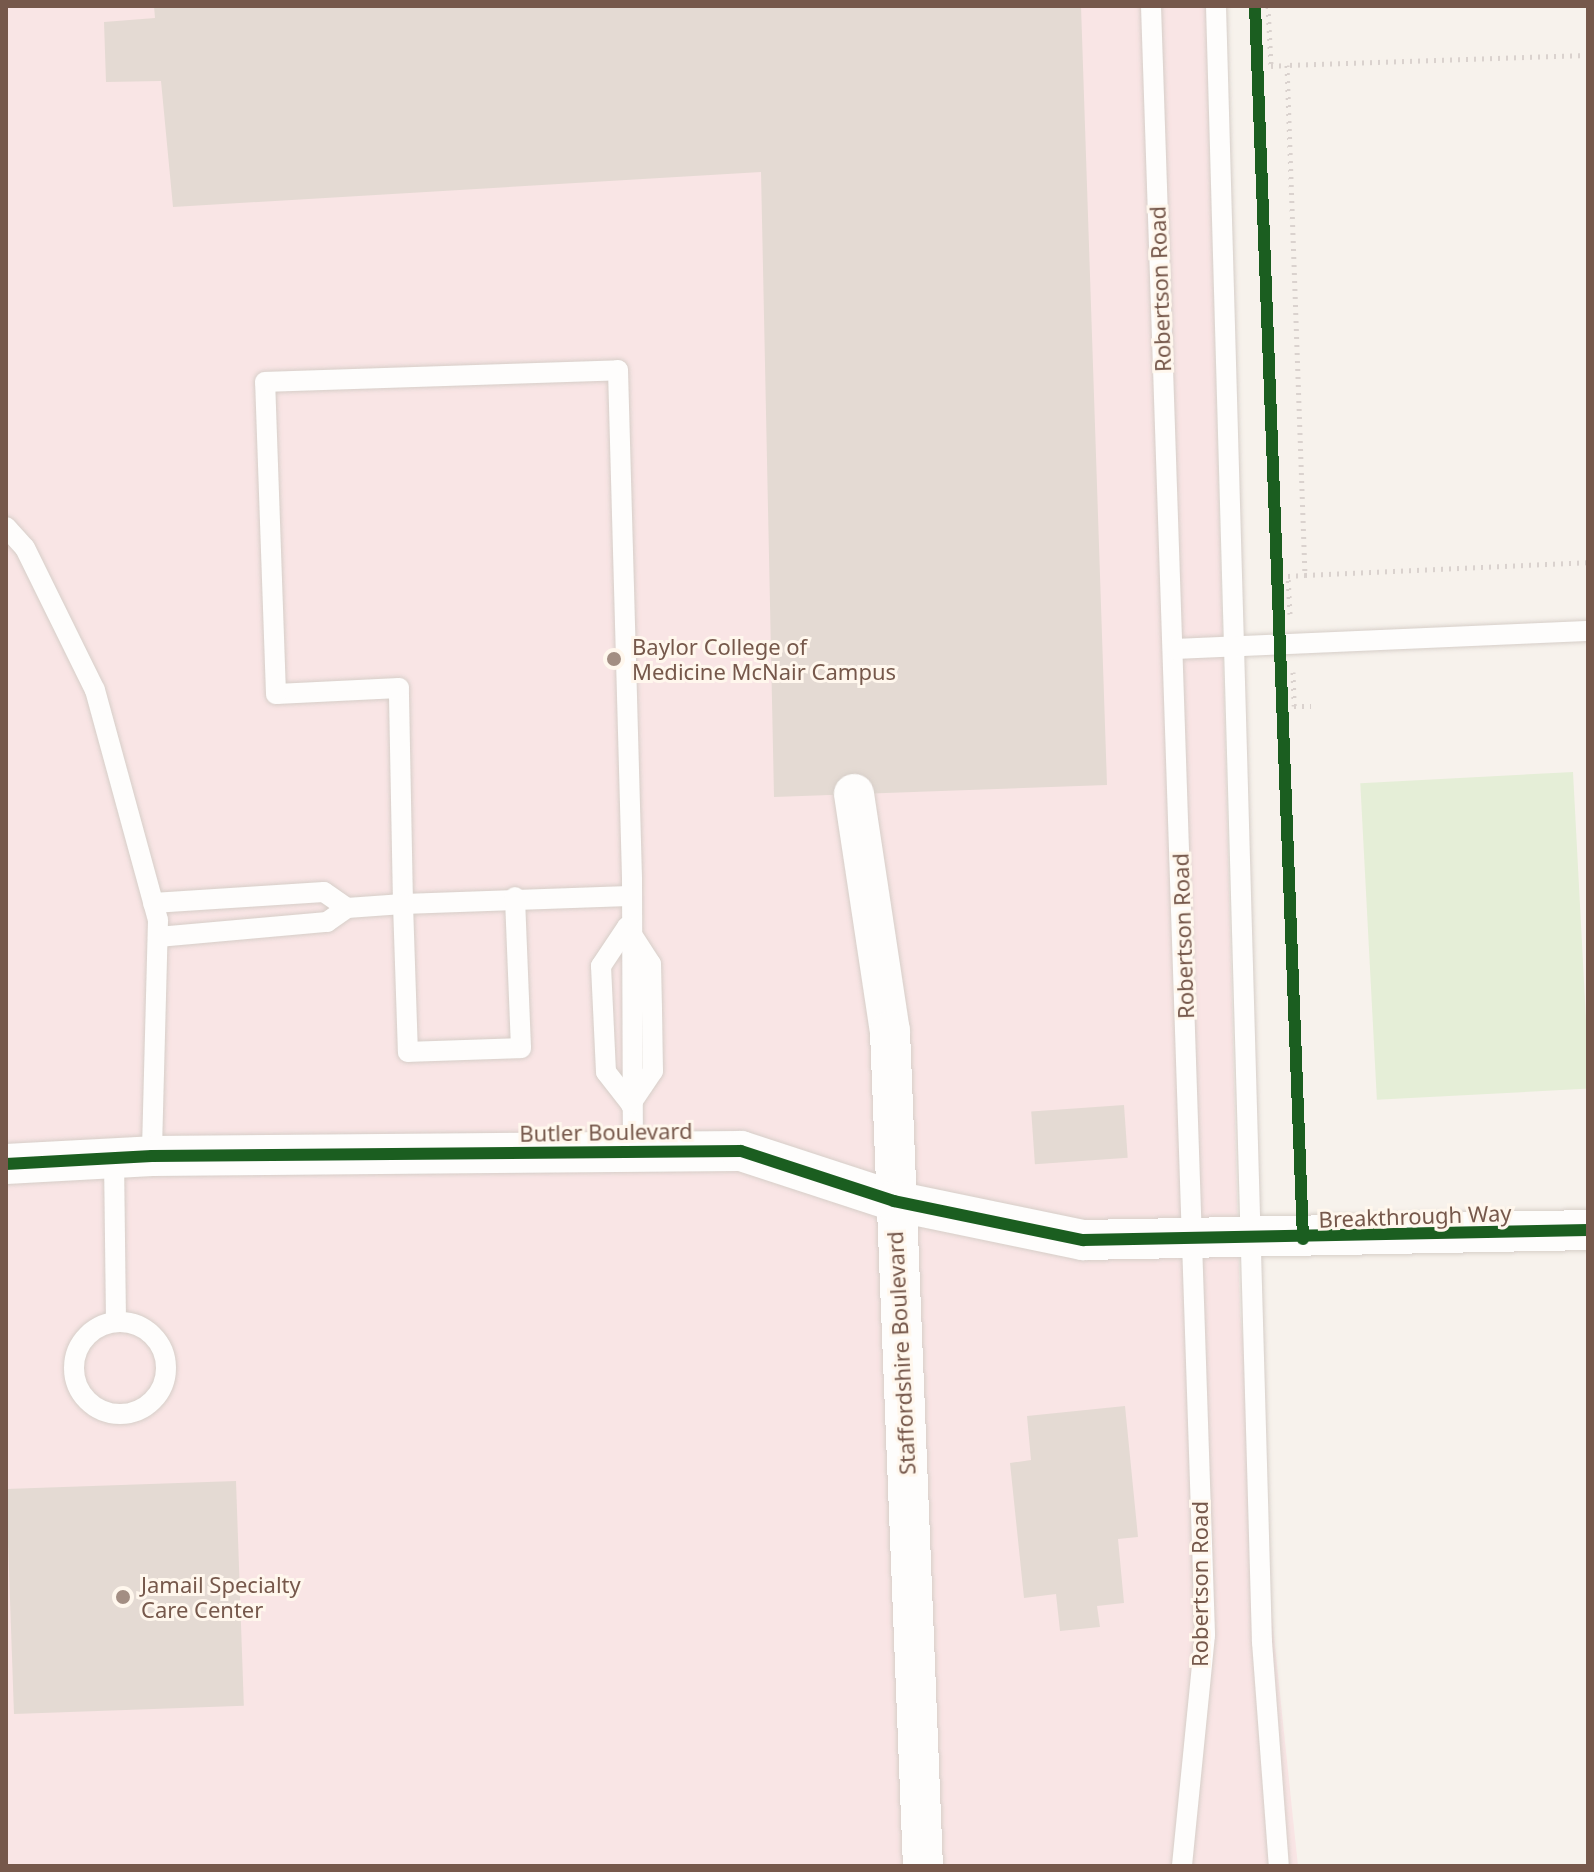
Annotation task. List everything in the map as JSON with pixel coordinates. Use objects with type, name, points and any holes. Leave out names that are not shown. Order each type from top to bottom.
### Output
[{"type":"street","name":"Staffordshire Boulevard","points":[[854,794],[890,1031],[894,1201],[923,1866]]},
{"type":"street","name":"Butler Boulevard","points":[[6,1164],[133,1157],[741,1151],[894,1201],[1083,1240],[1194,1242]]},
{"type":"street","name":"Breakthrough Way","points":[[1194,1242],[1588,1230]]},
{"type":"lane","name":"Robertson Road","points":[[1152,6],[1205,1635],[1182,1866]]},
{"type":"lane","points":[[1216,6],[1262,1642],[1279,1866]]},
{"type":"lane","points":[[515,897],[521,1048],[408,1052],[399,688],[276,694],[265,382],[618,370],[633,1151]]},
{"type":"lane","points":[[6,527],[25,548],[95,690],[153,903],[158,937],[116,1322]]},
{"type":"lane","points":[[1173,649],[1588,631]]},
{"type":"lane","points":[[153,903],[324,892],[347,908]]},
{"type":"lane","points":[[158,937],[327,922],[347,908],[515,897],[629,896]]},
{"type":"lane","points":[[116,1322],[147,1331],[165,1355],[154,1400],[126,1414],[85,1399],[74,1372],[90,1333],[116,1322]]},
{"type":"path","points":[[1255,6],[1258,70]]},
{"type":"path","points":[[1268,6],[1271,66],[1588,55]]},
{"type":"path","points":[[1287,65],[1305,575],[1588,562]]},
{"type":"path","points":[[1277,565],[1283,723]]},
{"type":"shaded area","name":"Baylor College of Medicine McNair Campus","points":[[6,6],[1206,6],[1240,1312],[1298,1866],[6,1866]]},
{"type":"green space","points":[[1573,772],[1588,1089],[1377,1100],[1360,783]]},
{"type":"building","points":[[154,6],[1081,6],[1107,785],[774,797],[761,172],[173,207],[161,81],[106,82],[104,22],[155,18]]},
{"type":"building","points":[[1124,1105],[1128,1158],[1035,1164],[1031,1111]]},
{"type":"building","points":[[1125,1406],[1138,1537],[1118,1539],[1124,1603],[1097,1606],[1100,1627],[1060,1631],[1056,1594],[1024,1598],[1010,1463],[1031,1460],[1027,1416]]},
{"type":"building","name":"Jamail Specialty Care Center","points":[[236,1481],[244,1706],[14,1714],[6,1489]]},
{"type":"cycle path","points":[[1255,6],[1303,1239]]},
{"type":"cycle path","points":[[6,1164],[152,1156],[741,1151],[894,1201],[1083,1240],[1588,1230]]},
{"type":"place","name":"Baylor College of Medicine McNair Campus","points":[[614,659]]},
{"type":"place","name":"Jamail Specialty Care Center","points":[[123,1597]]}]
